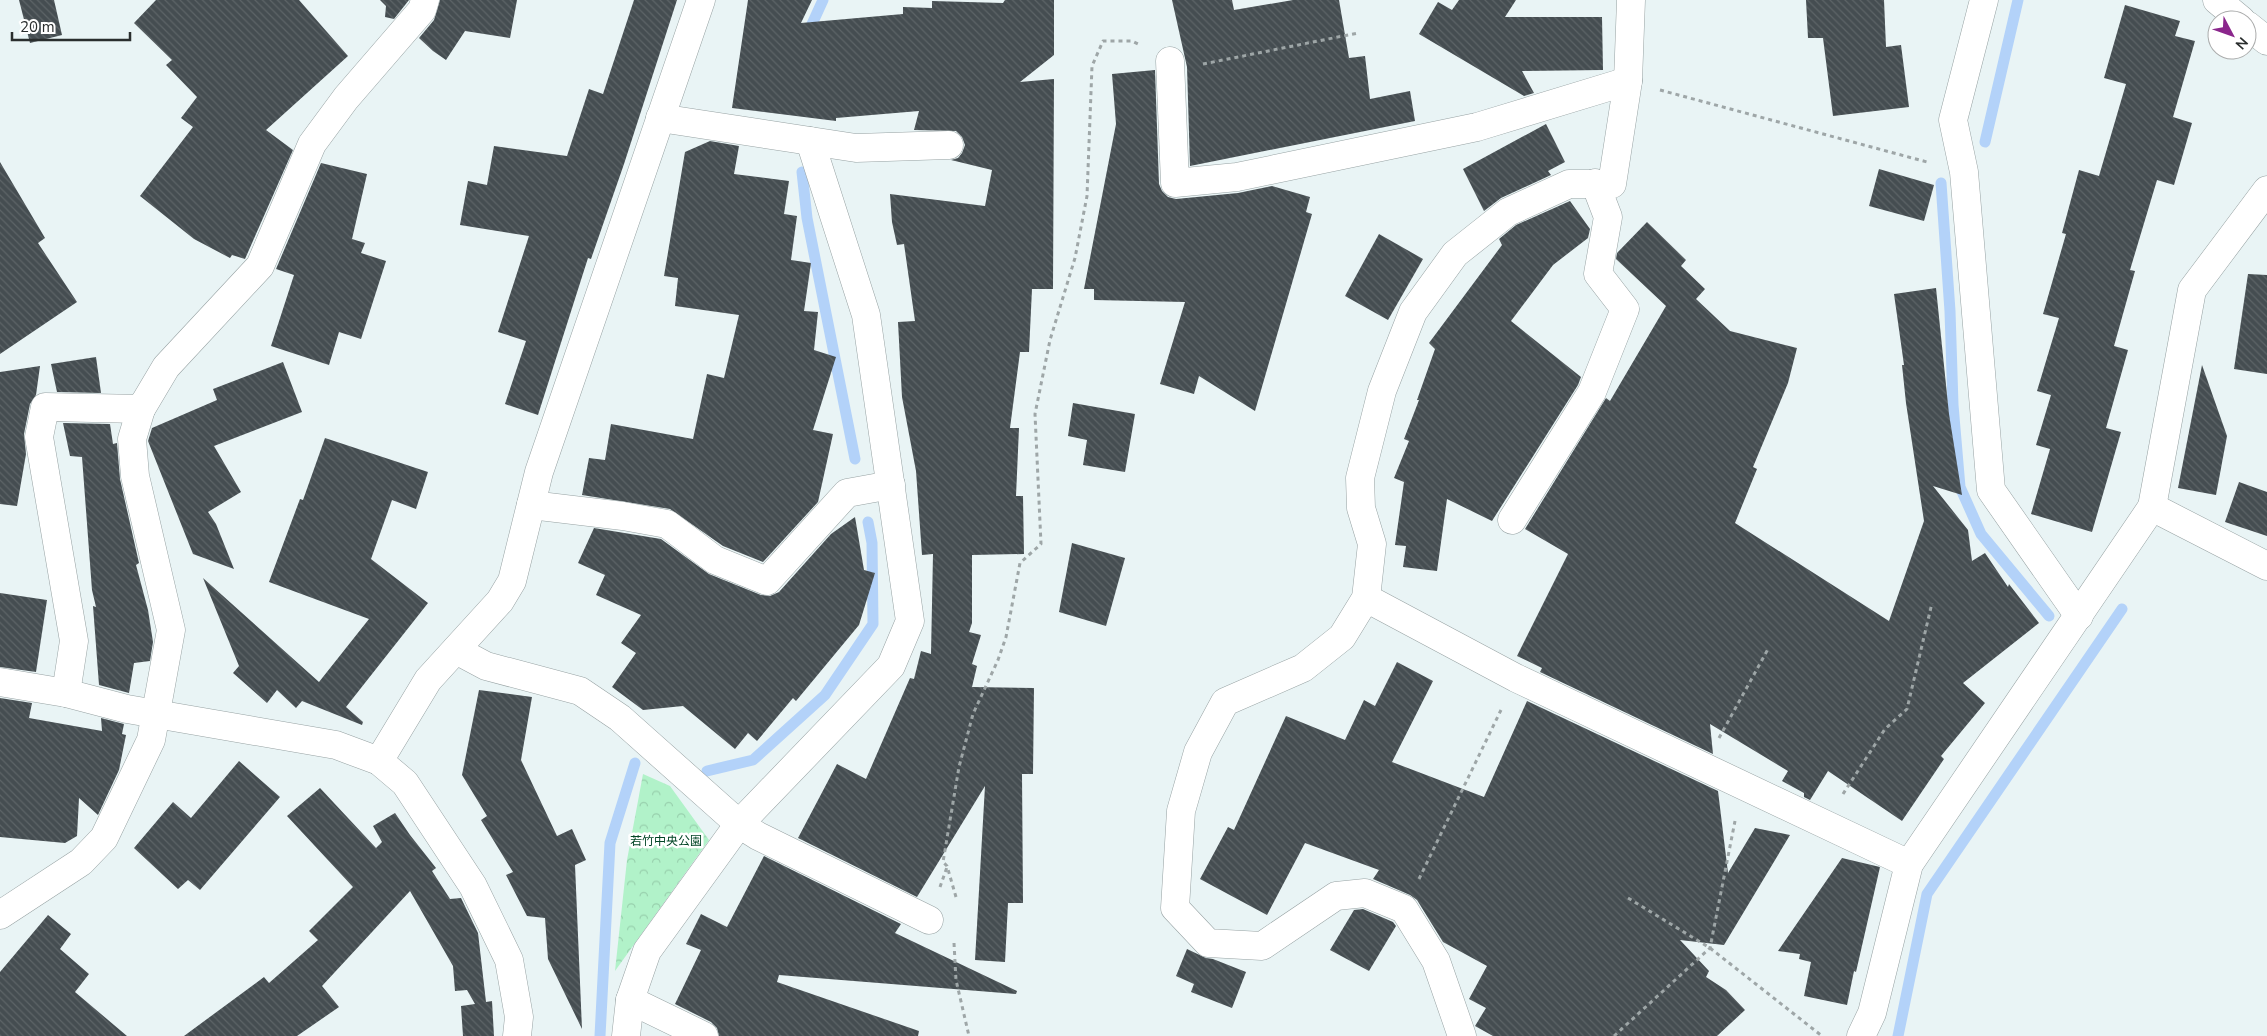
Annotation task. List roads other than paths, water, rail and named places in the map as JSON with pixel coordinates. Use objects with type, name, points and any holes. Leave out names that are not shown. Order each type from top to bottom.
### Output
[{"type":"street","points":[[0,915],[81,862],[104,838],[151,740],[171,630],[135,476],[132,438],[141,409],[166,367],[260,266],[312,144],[346,98],[422,10],[425,0]]},
{"type":"street","points":[[379,761],[428,680],[500,601],[512,581],[539,472],[701,0]]},
{"type":"street","points":[[1462,1036],[1436,961],[1404,909],[1365,894],[1336,896],[1262,946],[1208,942],[1174,908],[1181,811],[1198,752],[1225,702],[1303,668],[1342,638],[1366,598],[1372,544],[1362,508],[1360,478],[1382,391],[1413,312],[1455,254],[1508,212],[1569,184],[1612,184],[1628,81],[1631,0]]},
{"type":"street","points":[[1984,0],[1953,120],[1964,172],[1991,490],[2079,616]]},
{"type":"street","points":[[2217,0],[2229,10]]},
{"type":"street","points":[[2257,33],[2267,41]]},
{"type":"street","points":[[1170,61],[1175,183],[1237,177],[1477,127],[1628,81]]},
{"type":"street","points":[[660,118],[856,148],[949,145]]},
{"type":"street","points":[[626,1036],[630,1000],[647,951],[739,824],[891,666],[910,621],[866,315],[810,141]]},
{"type":"street","points":[[1512,520],[1592,392],[1625,309],[1598,274],[1608,217],[1595,184]]},
{"type":"street","points":[[1846,1036],[1866,1025],[1909,864],[2152,507],[2192,290],[2267,190]]},
{"type":"street","points":[[66,693],[74,641],[39,437],[45,407],[141,409]]},
{"type":"street","points":[[531,505],[623,516],[667,524],[716,560],[767,581],[847,493],[891,485]]},
{"type":"street","points":[[2152,507],[2267,566]]},
{"type":"street","points":[[1366,598],[1516,678],[1909,864]]},
{"type":"street","points":[[456,650],[486,666],[580,690],[620,718],[739,824],[758,836],[929,920]]},
{"type":"street","points":[[0,682],[66,693],[127,709],[336,745],[379,761],[405,783],[473,886],[509,960],[519,1017],[518,1036]]},
{"type":"street","points":[[630,1000],[704,1036]]},
{"type":"waterway","points":[[807,35],[823,0]]},
{"type":"waterway","points":[[1985,142],[2018,0]]},
{"type":"waterway","points":[[802,172],[807,218],[855,459]]},
{"type":"waterway","points":[[1941,183],[1950,311],[1953,405],[1960,487],[1981,534],[2049,616]]},
{"type":"waterway","points":[[707,771],[753,760],[825,695],[873,624],[872,543],[868,522]]},
{"type":"waterway","points":[[1898,1036],[1927,894],[2122,609]]},
{"type":"waterway","points":[[600,1036],[610,843],[635,763]]},
{"type":"park label","name":"若竹中央公園","points":[[666,841]]}]
